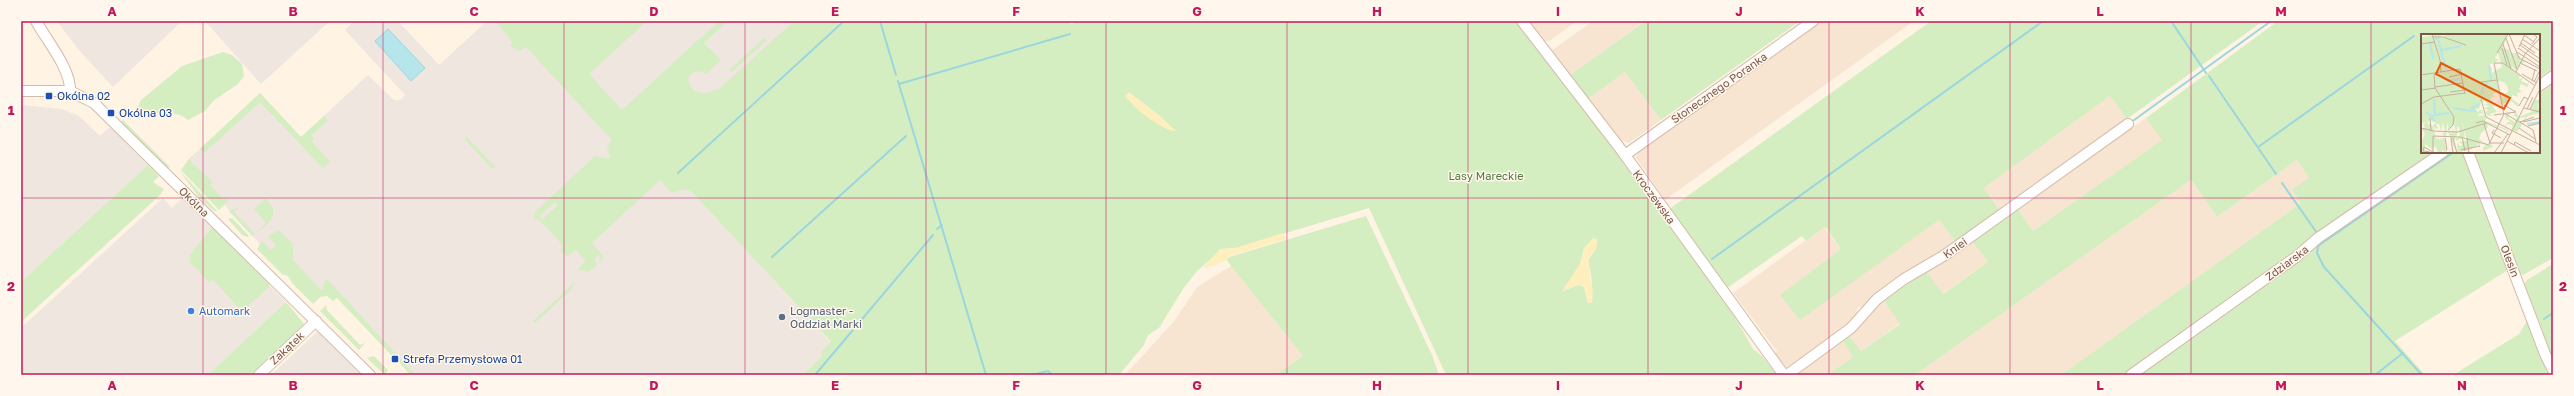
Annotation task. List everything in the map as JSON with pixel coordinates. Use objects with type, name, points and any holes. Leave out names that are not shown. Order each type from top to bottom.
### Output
[{"type":"street","points":[[21,91],[70,91],[70,80],[66,70],[36,21]]},
{"type":"street","name":"Kroczewska","points":[[1522,21],[1624,155],[1784,375]]},
{"type":"street","name":"Słonecznego Poranka","points":[[1624,155],[1813,21]]},
{"type":"street","points":[[2540,85],[2553,76]]},
{"type":"street","name":"Okólna","points":[[70,91],[84,96],[96,105],[370,375]]},
{"type":"street","name":"Kniei","points":[[1787,375],[1851,328],[1882,295],[1945,255],[2128,124]]},
{"type":"street","name":"Zdziarska","points":[[2131,375],[2296,257],[2318,238],[2442,153]]},
{"type":"street","name":"Olesin","points":[[2468,153],[2545,354],[2553,370]]},
{"type":"street","name":"Zakątek","points":[[259,375],[316,322]]},
{"type":"shaded area","points":[[57,21],[182,21],[113,87],[78,49]]},
{"type":"shaded area","points":[[205,21],[330,21],[261,84]]},
{"type":"shaded area","points":[[354,21],[398,21],[439,65],[487,21],[507,21],[667,164],[831,343],[821,352],[823,355],[821,365],[812,375],[412,375],[331,287],[311,300],[209,188],[188,160],[260,93],[301,137],[368,75],[394,100],[400,100],[405,95],[345,30]]},
{"type":"shaded area","points":[[644,21],[795,21],[695,112],[620,113],[584,75]]},
{"type":"shaded area","points":[[1529,21],[1577,21],[1549,41],[1544,41]]},
{"type":"shaded area","points":[[1593,21],[1646,21],[1570,75],[1551,51]]},
{"type":"shaded area","points":[[1820,21],[1914,21],[1665,200],[1636,158],[1638,151]]},
{"type":"shaded area","points":[[1625,72],[1661,120],[1629,143],[1623,141],[1620,143],[1588,99]]},
{"type":"shaded area","points":[[2110,96],[2127,119],[2000,211],[1984,188]]},
{"type":"shaded area","points":[[21,105],[62,109],[79,116],[100,136],[110,127],[148,165],[21,282]]},
{"type":"shaded area","points":[[2146,118],[2163,140],[2033,231],[2017,208]]},
{"type":"shaded area","points":[[2297,160],[2309,178],[2301,203],[2061,375],[1915,375],[2191,180],[2217,217]]},
{"type":"shaded area","points":[[163,198],[172,208],[182,198],[286,302],[208,375],[21,375],[21,328]]},
{"type":"shaded area","points":[[1940,220],[1956,242],[1862,310],[1860,306],[1856,310],[1859,314],[1846,328],[1788,371],[1775,354],[1777,351],[1733,293],[1824,227],[1841,249]]},
{"type":"shaded area","points":[[1972,241],[1988,262],[1942,294],[1927,272]]},
{"type":"shaded area","points":[[1231,266],[1303,356],[1275,375],[1125,375],[1175,320],[1197,287]]},
{"type":"shaded area","points":[[1883,299],[1900,323],[1861,351],[1849,335]]},
{"type":"shaded area","points":[[317,332],[361,375],[271,375]]},
{"type":"shaded area","points":[[1842,340],[1853,357],[1827,375],[1795,375]]},
{"type":"green space","name":"Lasy Mareckie","points":[[496,21],[647,21],[589,74],[622,110],[719,21],[728,21],[704,43],[721,60],[706,74],[700,71],[694,72],[688,77],[690,86],[695,91],[706,93],[716,89],[718,90],[794,21],[1068,21],[1072,25],[1074,23],[1073,21],[1515,21],[1632,172],[1737,320],[1753,349],[1761,355],[1777,375],[1446,375],[1369,208],[1236,248],[1220,249],[1216,255],[1197,271],[1183,289],[1159,328],[1148,335],[1144,345],[1119,375],[804,375],[823,355],[820,353],[831,342],[692,192],[683,189],[672,193],[660,180],[592,243],[604,258],[599,262],[601,258],[598,255],[594,259],[597,266],[587,272],[578,269],[586,261],[576,250],[567,257],[560,250],[563,247],[553,234],[537,218],[534,221],[535,212],[595,156],[608,159],[610,156],[607,148],[612,140],[526,47],[519,51],[510,46],[513,43]],"holes":[[[555,202],[558,205],[543,219],[552,230],[537,214],[540,216]],[[1584,248],[1596,248],[1588,260],[1592,281],[1588,303],[1584,287],[1578,285],[1563,291],[1580,264]]]},
{"type":"green space","points":[[1646,21],[1800,21],[1661,120],[1625,72],[1588,99],[1570,75]]},
{"type":"green space","points":[[1931,21],[2263,21],[2127,119],[2110,96],[1984,188],[2000,211],[1956,242],[1939,220],[1800,320],[1780,295],[1841,249],[1824,227],[1806,241],[1802,236],[1727,288],[1668,210]]},
{"type":"green space","points":[[2278,21],[2553,21],[2553,68],[2540,77],[2540,34],[2421,34],[2421,153],[2432,153],[2333,221],[2300,247],[2301,249],[2145,358],[2125,375],[2061,375],[2301,203],[2292,190],[2309,178],[2297,160],[2217,217],[2191,180],[1915,375],[1827,375],[1853,357],[1842,340],[1849,335],[1861,351],[1900,324],[1883,299],[1927,272],[1943,294],[1988,262],[1972,241],[2017,208],[2033,231],[2162,140],[2146,118]]},
{"type":"green space","points":[[765,37],[767,40],[732,72],[729,70]]},
{"type":"green space","points":[[223,52],[232,55],[242,64],[244,76],[238,84],[213,101],[205,111],[188,120],[176,114],[151,113],[138,110],[140,101],[182,66]]},
{"type":"green space","points":[[2553,84],[2553,258],[2523,275],[2519,273],[2472,153],[2540,153],[2540,93]]},
{"type":"green space","points":[[260,93],[301,137],[324,116],[328,120],[311,136],[314,139],[312,142],[330,162],[323,168],[260,102],[204,153],[200,149],[189,160],[213,182],[210,185],[223,199],[227,198],[228,201],[219,210],[181,170],[188,160]]},
{"type":"green space","points":[[123,120],[171,168],[166,167],[120,123]]},
{"type":"green space","points":[[467,137],[495,167],[492,169],[465,139]]},
{"type":"green space","points":[[2448,153],[2464,153],[2508,270],[2395,341],[2425,375],[2134,375],[2319,241]]},
{"type":"green space","points":[[148,165],[159,176],[153,182],[164,189],[160,195],[21,322],[21,282]]},
{"type":"green space","points":[[179,170],[217,211],[214,211],[198,196]]},
{"type":"green space","points":[[266,198],[271,205],[273,215],[268,224],[256,233],[266,223],[254,209]]},
{"type":"green space","points":[[238,208],[234,212],[255,234],[252,236],[229,211]]},
{"type":"green space","points":[[1366,216],[1432,355],[1439,375],[1275,375],[1303,356],[1227,260],[1229,257]]},
{"type":"green space","points":[[232,218],[249,236],[248,237],[242,235],[228,219]]},
{"type":"green space","points":[[212,227],[269,283],[269,287],[246,308],[240,309],[213,280],[209,282],[190,262],[190,255]]},
{"type":"green space","points":[[279,230],[293,244],[293,260],[320,289],[323,289],[325,280],[329,281],[415,375],[410,375],[395,357],[393,357],[337,298],[333,301],[327,296],[320,297],[313,304],[292,283],[288,276],[282,274],[257,249],[262,241],[271,250],[276,245],[268,236]]},
{"type":"green space","points":[[2553,264],[2553,365],[2523,286],[2527,280]]},
{"type":"green space","points":[[572,279],[574,283],[571,290],[535,323],[533,321],[573,284]]},
{"type":"green space","points":[[286,302],[305,325],[251,375],[208,375]]},
{"type":"green space","points":[[327,305],[326,309],[360,345],[365,343],[359,350],[320,311]]},
{"type":"green space","points":[[2528,319],[2553,375],[2453,375],[2519,334]]},
{"type":"green space","points":[[374,356],[388,370],[385,375],[367,358]]},
{"type":"sand","points":[[1129,92],[1159,115],[1176,131],[1163,127],[1148,118],[1125,96]]},
{"type":"sand","points":[[1283,233],[1286,239],[1229,256],[1227,260],[1203,268],[1220,249],[1236,248]]},
{"type":"sand","points":[[1593,238],[1597,239],[1597,244],[1589,257],[1589,269],[1593,297],[1592,303],[1588,303],[1584,287],[1578,285],[1562,291],[1580,264],[1584,248]]},
{"type":"water","points":[[388,29],[425,68],[411,81],[375,41]]},
{"type":"waterway","points":[[678,173],[844,21]]},
{"type":"waterway","points":[[880,21],[896,75]]},
{"type":"waterway","points":[[1712,259],[2043,21]]},
{"type":"waterway","points":[[2171,21],[2206,73]]},
{"type":"waterway","points":[[2130,123],[2271,21]]},
{"type":"waterway","points":[[899,84],[1070,34]]},
{"type":"waterway","points":[[2258,147],[2414,36]]},
{"type":"waterway","points":[[2209,76],[2276,174]]},
{"type":"waterway","points":[[898,81],[986,375]]},
{"type":"waterway","points":[[772,257],[906,136]]},
{"type":"waterway","points":[[2422,375],[2324,267],[2317,253],[2318,246],[2453,153]]},
{"type":"waterway","points":[[2282,183],[2317,233]]},
{"type":"waterway","points":[[937,229],[942,225]]},
{"type":"waterway","points":[[815,375],[933,235]]},
{"type":"waterway","points":[[2544,319],[2553,313]]},
{"type":"waterway","points":[[2375,375],[2403,353]]},
{"type":"waterway","points":[[1032,375],[1048,371],[1052,375]]},
{"type":"place","name":"Okólna 02","points":[[49,96]]},
{"type":"place","name":"Okólna 03","points":[[111,113]]},
{"type":"place","name":"Automark","points":[[191,311]]},
{"type":"place","name":"Logmaster - Oddział Marki","points":[[782,317]]},
{"type":"place","name":"Strefa Przemysłowa 01","points":[[395,359]]}]
